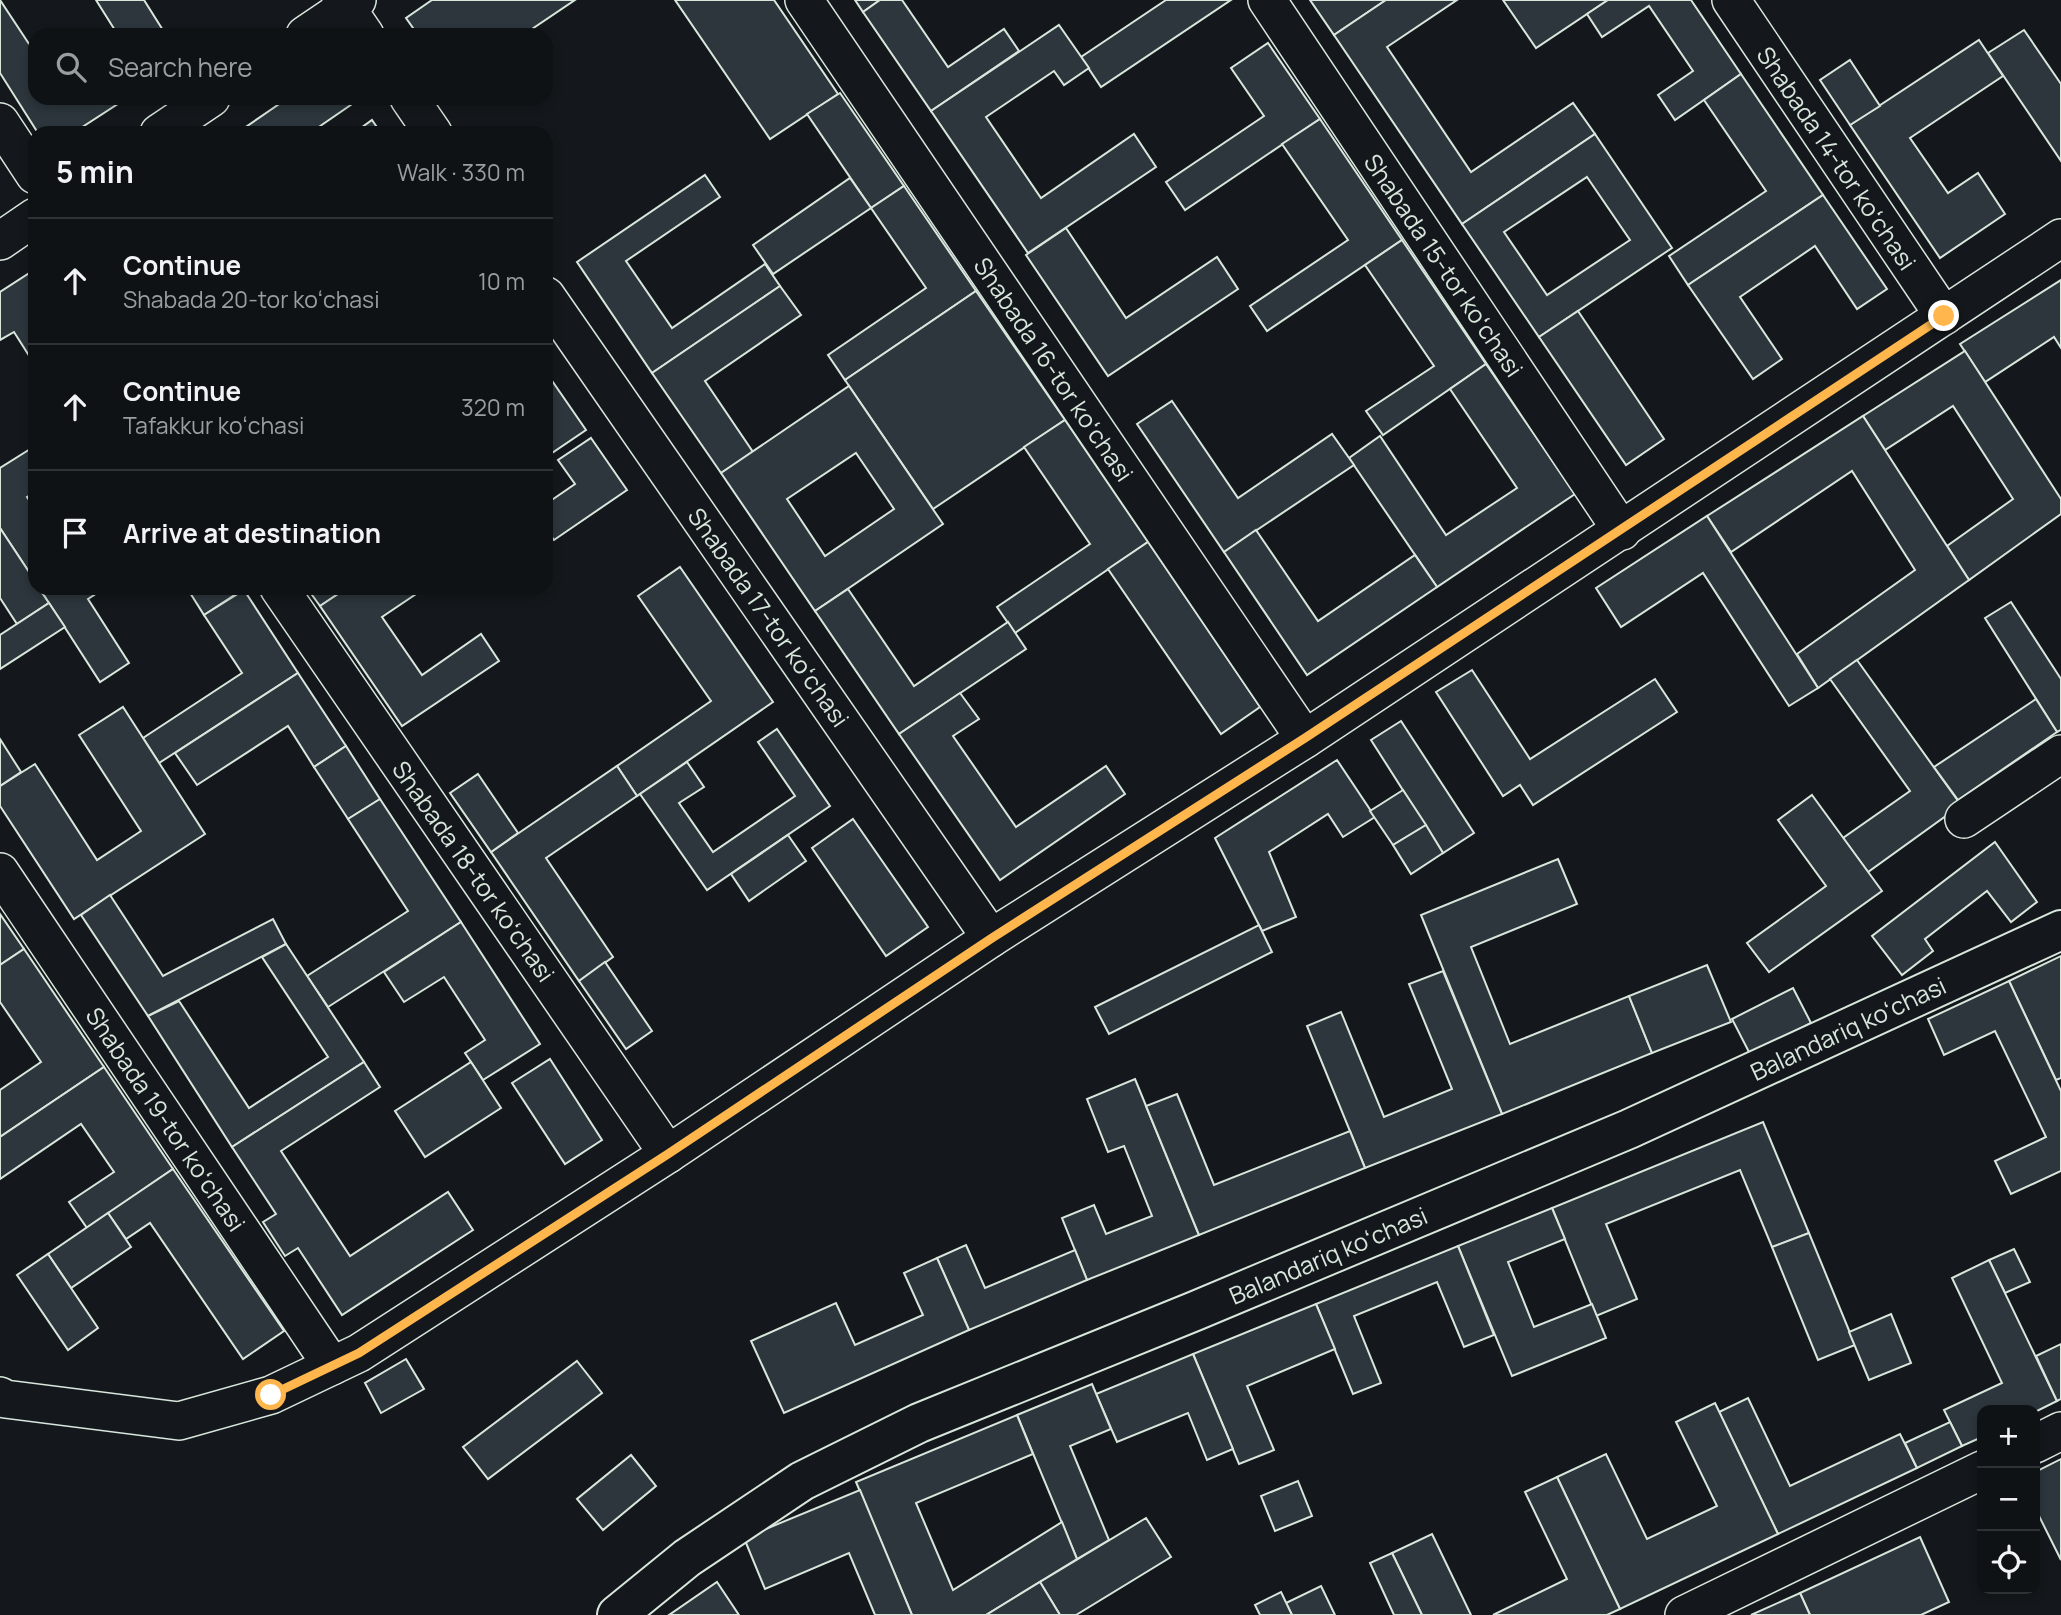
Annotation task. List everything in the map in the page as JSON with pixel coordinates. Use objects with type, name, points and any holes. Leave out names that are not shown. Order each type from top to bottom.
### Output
[{"type":"street","name":"Shabada 16-tor koʻchasi","points":[[804,0],[1305,738]]},
{"type":"street","name":"Shabada 15-tor koʻchasi","points":[[1267,0],[1622,531]]},
{"type":"street","name":"Shabada 14-tor koʻchasi","points":[[1731,0],[1944,316]]},
{"type":"street","points":[[319,28],[352,11]]},
{"type":"street","points":[[169,126],[201,105]]},
{"type":"street","points":[[414,105],[428,126]]},
{"type":"street","points":[[0,122],[28,164]]},
{"type":"street","points":[[0,1396],[179,1421],[271,1395],[359,1353],[668,1154],[992,938],[1622,531],[2061,238]]},
{"type":"street","name":"Shabada 17-tor koʻchasi","points":[[553,306],[992,938]]},
{"type":"street","name":"Shabada 18-tor koʻchasi","points":[[284,595],[668,1154]]},
{"type":"street","points":[[1964,819],[2061,754]]},
{"type":"street","name":"Shabada 19-tor koʻchasi","points":[[0,872],[332,1367]]},
{"type":"street","name":"Balandariq koʻchasi","points":[[617,1615],[687,1558],[802,1481],[919,1423],[1629,1129],[2061,930]]},
{"type":"street","points":[[2040,1442],[2061,1432]]},
{"type":"street","points":[[1684,1615],[1977,1472]]},
{"type":"building","points":[[0,0],[28,42],[28,105],[116,105],[84,126],[34,126],[0,73]]},
{"type":"building","points":[[96,0],[144,0],[162,28],[114,28]]},
{"type":"building","points":[[432,0],[575,0],[533,28],[413,28],[406,18]]},
{"type":"building","points":[[675,0],[774,0],[838,94],[770,139]]},
{"type":"building","points":[[855,0],[880,0],[863,12]]},
{"type":"building","points":[[880,0],[902,0],[948,67],[1004,29],[1019,51],[931,111],[863,12]]},
{"type":"building","points":[[1166,0],[1231,0],[1101,87],[1081,57]]},
{"type":"building","points":[[1310,0],[1386,0],[1334,35]]},
{"type":"building","points":[[1386,0],[1457,0],[1387,47],[1471,172],[1573,103],[1595,134],[1462,224],[1334,35]]},
{"type":"building","points":[[1503,0],[1608,0],[1536,48]]},
{"type":"building","points":[[1608,0],[1691,0],[1741,74],[1675,120],[1658,95],[1693,71],[1649,6],[1602,37],[1587,14]]},
{"type":"building","points":[[1059,25],[1089,68],[1064,85],[1054,71],[986,117],[1041,198],[1134,134],[1156,167],[1028,253],[931,111]]},
{"type":"building","points":[[2024,30],[2061,84],[2061,161],[1988,53]]},
{"type":"building","points":[[1979,40],[2003,76],[1910,138],[1948,193],[1978,173],[2005,214],[1940,258],[1850,125]]},
{"type":"building","points":[[1268,43],[1320,119],[1185,210],[1166,182],[1264,116],[1231,68]]},
{"type":"building","points":[[1850,60],[1880,106],[1850,125],[1820,80]]},
{"type":"building","points":[[1741,74],[1823,195],[1688,285],[1669,256],[1766,191],[1704,100]]},
{"type":"building","points":[[840,93],[904,186],[871,208],[807,114]]},
{"type":"building","points":[[278,105],[351,105],[320,126],[247,126]]},
{"type":"building","points":[[1320,119],[1402,240],[1267,331],[1250,306],[1348,240],[1282,144]]},
{"type":"building","points":[[372,120],[376,126],[364,126]]},
{"type":"building","points":[[1595,134],[1672,248],[1539,337],[1462,224]],"holes":[[[1587,177],[1630,240],[1547,295],[1504,232]]]},
{"type":"building","points":[[705,175],[720,197],[626,261],[672,328],[765,264],[780,286],[652,373],[577,262]]},
{"type":"building","points":[[850,178],[871,208],[773,274],[753,245]]},
{"type":"building","points":[[904,186],[976,291],[845,380],[828,355],[926,288],[871,208]]},
{"type":"building","points":[[1823,195],[1887,289],[1857,309],[1815,246],[1740,297],[1782,359],[1753,379],[1688,285]]},
{"type":"building","points":[[1066,228],[1126,318],[1217,257],[1238,289],[1108,376],[1026,255]]},
{"type":"building","points":[[1402,240],[1486,364],[1383,435],[1366,411],[1434,366],[1365,265]]},
{"type":"building","points":[[28,274],[28,354],[14,332],[0,340],[0,292]]},
{"type":"building","points":[[2061,280],[2061,348],[2054,337],[1985,382],[1960,344]]},
{"type":"building","points":[[780,286],[801,315],[705,381],[753,452],[721,473],[652,373]]},
{"type":"building","points":[[976,291],[1065,420],[933,509],[845,380]]},
{"type":"building","points":[[1578,311],[1664,439],[1626,465],[1539,337]]},
{"type":"building","points":[[1965,351],[2061,499],[2061,514],[1969,580],[1947,546],[2013,499],[1953,406],[1885,450],[1863,416]]},
{"type":"building","points":[[1486,364],[1575,494],[1437,587],[1349,458],[1380,436],[1446,535],[1517,488],[1450,389]]},
{"type":"building","points":[[553,382],[586,430],[553,452]]},
{"type":"building","points":[[849,386],[943,524],[815,611],[721,473]],"holes":[[[856,453],[894,509],[825,556],[787,499]]]},
{"type":"building","points":[[1172,401],[1238,498],[1332,434],[1354,465],[1224,552],[1137,424]]},
{"type":"building","points":[[1863,416],[1969,580],[1818,688],[1797,654],[1915,570],[1852,471],[1731,552],[1707,516]]},
{"type":"building","points":[[1065,420],[1148,542],[1015,633],[997,607],[1090,544],[1024,447]]},
{"type":"building","points":[[591,438],[627,490],[554,540],[553,499],[575,484],[558,460]]},
{"type":"building","points":[[28,450],[28,570],[0,528],[0,468]]},
{"type":"building","points":[[1707,516],[1818,688],[1789,706],[1703,573],[1621,627],[1596,588]]},
{"type":"building","points":[[0,528],[28,570],[28,595],[44,595],[49,603],[17,624],[0,598]]},
{"type":"building","points":[[1256,530],[1318,621],[1415,555],[1437,587],[1307,675],[1224,552]]},
{"type":"building","points":[[1148,542],[1260,707],[1221,734],[1108,569]]},
{"type":"building","points":[[680,567],[773,702],[637,796],[617,766],[711,701],[638,596]]},
{"type":"building","points":[[848,589],[914,686],[1008,622],[1026,649],[899,734],[815,611]]},
{"type":"building","points":[[44,595],[94,595],[88,599],[129,663],[100,682]]},
{"type":"building","points":[[191,595],[234,595],[204,615]]},
{"type":"building","points":[[236,595],[247,595],[298,673],[159,763],[143,738],[242,673],[204,615]]},
{"type":"building","points":[[312,595],[336,595],[320,606]]},
{"type":"building","points":[[336,595],[415,595],[382,617],[422,675],[481,634],[499,661],[402,726],[320,606]]},
{"type":"building","points":[[2011,602],[2061,679],[2061,730],[2057,732],[1985,618]]},
{"type":"building","points":[[49,603],[65,627],[0,669],[0,635]]},
{"type":"building","points":[[1857,660],[1961,805],[1868,872],[1843,838],[1910,791],[1830,679]]},
{"type":"building","points":[[1472,670],[1530,759],[1655,679],[1677,712],[1533,805],[1520,785],[1503,796],[1436,692]]},
{"type":"building","points":[[298,673],[346,746],[314,767],[288,726],[197,785],[175,753]]},
{"type":"building","points":[[960,693],[979,719],[953,736],[1016,827],[1106,766],[1125,794],[1000,880],[899,734]]},
{"type":"building","points":[[2036,699],[2057,732],[1958,800],[1934,767]]},
{"type":"building","points":[[123,707],[205,834],[74,919],[0,806],[0,786],[35,764],[97,860],[141,831],[79,735]]},
{"type":"building","points":[[1401,721],[1474,833],[1443,853],[1371,740]]},
{"type":"building","points":[[777,729],[830,806],[707,890],[640,794],[687,762],[704,787],[679,803],[713,852],[795,796],[758,742]]},
{"type":"building","points":[[0,739],[21,772],[0,786]]},
{"type":"building","points":[[346,746],[380,799],[348,819],[314,767]]},
{"type":"building","points":[[1337,760],[1375,817],[1343,837],[1328,814],[1269,852],[1296,917],[1262,931],[1215,838]]},
{"type":"building","points":[[617,766],[637,796],[546,858],[613,957],[579,981],[491,852]]},
{"type":"building","points":[[478,774],[518,833],[491,852],[450,793]]},
{"type":"building","points":[[1403,790],[1426,825],[1393,845],[1370,811]]},
{"type":"building","points":[[1812,795],[1882,891],[1769,972],[1747,943],[1826,886],[1778,820]]},
{"type":"building","points":[[380,799],[461,922],[328,1007],[307,976],[408,911],[348,819]]},
{"type":"building","points":[[853,819],[928,927],[886,956],[812,848]]},
{"type":"building","points":[[1426,825],[1443,853],[1411,874],[1393,845]]},
{"type":"building","points":[[788,835],[806,861],[749,901],[731,874]]},
{"type":"building","points":[[1995,842],[2037,902],[2011,922],[1987,891],[1925,939],[1933,951],[1902,975],[1872,936]]},
{"type":"building","points":[[1558,859],[1577,904],[1471,947],[1510,1044],[1629,996],[1652,1053],[1502,1114],[1421,915]]},
{"type":"building","points":[[110,895],[163,976],[273,919],[286,944],[148,1016],[81,915]]},
{"type":"building","points":[[0,914],[24,949],[0,965]]},
{"type":"building","points":[[461,922],[540,1044],[483,1080],[465,1053],[485,1040],[444,977],[404,1002],[384,972]]},
{"type":"building","points":[[1259,925],[1272,952],[1109,1034],[1095,1007]]},
{"type":"building","points":[[286,944],[364,1062],[232,1147],[148,1016],[179,1001],[249,1108],[328,1057],[262,957]]},
{"type":"building","points":[[24,949],[104,1067],[0,1137],[0,1090],[41,1062],[0,1002],[0,965]]},
{"type":"building","points":[[2061,956],[2061,1078],[2056,1080],[2009,981]]},
{"type":"building","points":[[605,962],[652,1031],[626,1049],[579,981]]},
{"type":"building","points":[[1707,965],[1731,1022],[1652,1053],[1629,996]]},
{"type":"building","points":[[1443,971],[1502,1114],[1365,1168],[1307,1026],[1341,1012],[1384,1117],[1452,1089],[1409,984]]},
{"type":"building","points":[[2009,981],[2061,1091],[2061,1171],[2011,1194],[1995,1161],[2046,1137],[1995,1031],[1944,1055],[1928,1019]]},
{"type":"building","points":[[1793,988],[1811,1023],[1750,1054],[1732,1019]]},
{"type":"building","points":[[550,1059],[602,1140],[565,1164],[512,1083]]},
{"type":"building","points":[[364,1062],[380,1087],[281,1151],[350,1256],[448,1192],[473,1230],[342,1315],[298,1248],[285,1256],[263,1222],[276,1214],[232,1147]]},
{"type":"building","points":[[471,1062],[501,1108],[425,1157],[395,1111]]},
{"type":"building","points":[[104,1067],[173,1169],[87,1228],[69,1202],[114,1172],[81,1124],[0,1179],[0,1137]]},
{"type":"building","points":[[1135,1079],[1199,1235],[1087,1280],[1062,1218],[1094,1205],[1106,1234],[1152,1216],[1124,1146],[1108,1152],[1087,1099]]},
{"type":"building","points":[[1177,1094],[1214,1185],[1350,1131],[1365,1168],[1199,1235],[1146,1106]]},
{"type":"building","points":[[1763,1122],[1809,1233],[1772,1247],[1740,1170],[1606,1224],[1637,1299],[1596,1316],[1552,1208]]},
{"type":"building","points":[[173,1169],[284,1331],[243,1359],[150,1223],[126,1239],[108,1213]]},
{"type":"building","points":[[1552,1208],[1565,1239],[1508,1262],[1534,1327],[1592,1304],[1606,1338],[1512,1376],[1458,1246]]},
{"type":"building","points":[[108,1213],[131,1247],[71,1288],[48,1254]]},
{"type":"building","points":[[1809,1233],[1855,1345],[1818,1360],[1772,1247]]},
{"type":"building","points":[[966,1245],[985,1288],[1075,1250],[1087,1280],[969,1330],[937,1258]]},
{"type":"building","points":[[1458,1246],[1494,1335],[1464,1347],[1437,1282],[1354,1316],[1381,1383],[1353,1394],[1316,1304]]},
{"type":"building","points":[[2014,1249],[2030,1282],[2005,1293],[1989,1260]]},
{"type":"building","points":[[48,1254],[98,1328],[68,1350],[17,1275]]},
{"type":"building","points":[[937,1258],[969,1330],[784,1413],[751,1341],[836,1303],[855,1345],[923,1315],[904,1273]]},
{"type":"building","points":[[1989,1260],[2057,1401],[2040,1410],[2040,1405],[1977,1405],[1977,1439],[1962,1446],[1944,1410],[2002,1383],[1952,1278]]},
{"type":"building","points":[[1316,1304],[1335,1349],[1247,1386],[1274,1450],[1239,1464],[1193,1354]]},
{"type":"building","points":[[1891,1314],[1911,1363],[1869,1380],[1849,1332]]},
{"type":"building","points":[[2061,1344],[2061,1399],[2057,1401],[2036,1356]]},
{"type":"building","points":[[1193,1354],[1233,1449],[1207,1460],[1188,1413],[1117,1442],[1096,1394]]},
{"type":"building","points":[[406,1359],[424,1389],[381,1413],[365,1383]]},
{"type":"building","points":[[577,1361],[602,1393],[488,1479],[463,1447]]},
{"type":"building","points":[[1092,1384],[1111,1429],[1070,1446],[1109,1540],[1077,1559],[1017,1415]]},
{"type":"building","points":[[1748,1398],[1790,1486],[1900,1434],[1917,1468],[1778,1534],[1719,1412]]},
{"type":"building","points":[[1715,1403],[1778,1534],[1620,1609],[1557,1477],[1606,1454],[1647,1539],[1717,1506],[1676,1422]]},
{"type":"building","points":[[1017,1415],[1033,1454],[916,1503],[953,1590],[1062,1522],[1077,1559],[986,1615],[912,1615],[856,1482]]},
{"type":"building","points":[[1950,1422],[1962,1446],[1917,1468],[1905,1443]]},
{"type":"building","points":[[631,1455],[656,1486],[603,1530],[577,1499]]},
{"type":"building","points":[[2061,1459],[2061,1560],[2040,1518],[2040,1470]]},
{"type":"building","points":[[1557,1477],[1620,1609],[1607,1615],[1493,1615],[1567,1579],[1525,1492]]},
{"type":"building","points":[[1298,1481],[1312,1516],[1275,1531],[1261,1496]]},
{"type":"building","points":[[860,1490],[912,1615],[875,1615],[849,1553],[765,1589],[744,1538]]},
{"type":"building","points":[[1146,1518],[1171,1557],[1076,1615],[1060,1615],[1040,1582]]},
{"type":"building","points":[[1432,1534],[1471,1615],[1422,1615],[1392,1553]]},
{"type":"building","points":[[1920,1537],[1949,1602],[1921,1615],[1810,1615],[1800,1593]]},
{"type":"building","points":[[1392,1553],[1422,1615],[1394,1615],[1370,1563]]},
{"type":"building","points":[[717,1582],[739,1615],[669,1615]]},
{"type":"building","points":[[1040,1582],[1060,1615],[986,1615]]},
{"type":"building","points":[[1321,1586],[1335,1615],[1292,1615],[1286,1603]]},
{"type":"building","points":[[1281,1592],[1292,1615],[1260,1615],[1255,1605]]},
{"type":"building","points":[[1800,1593],[1810,1615],[1751,1615]]},
{"type":"route","points":[[271,1395],[359,1353],[668,1154],[992,938],[1622,531],[1944,316]]}]
